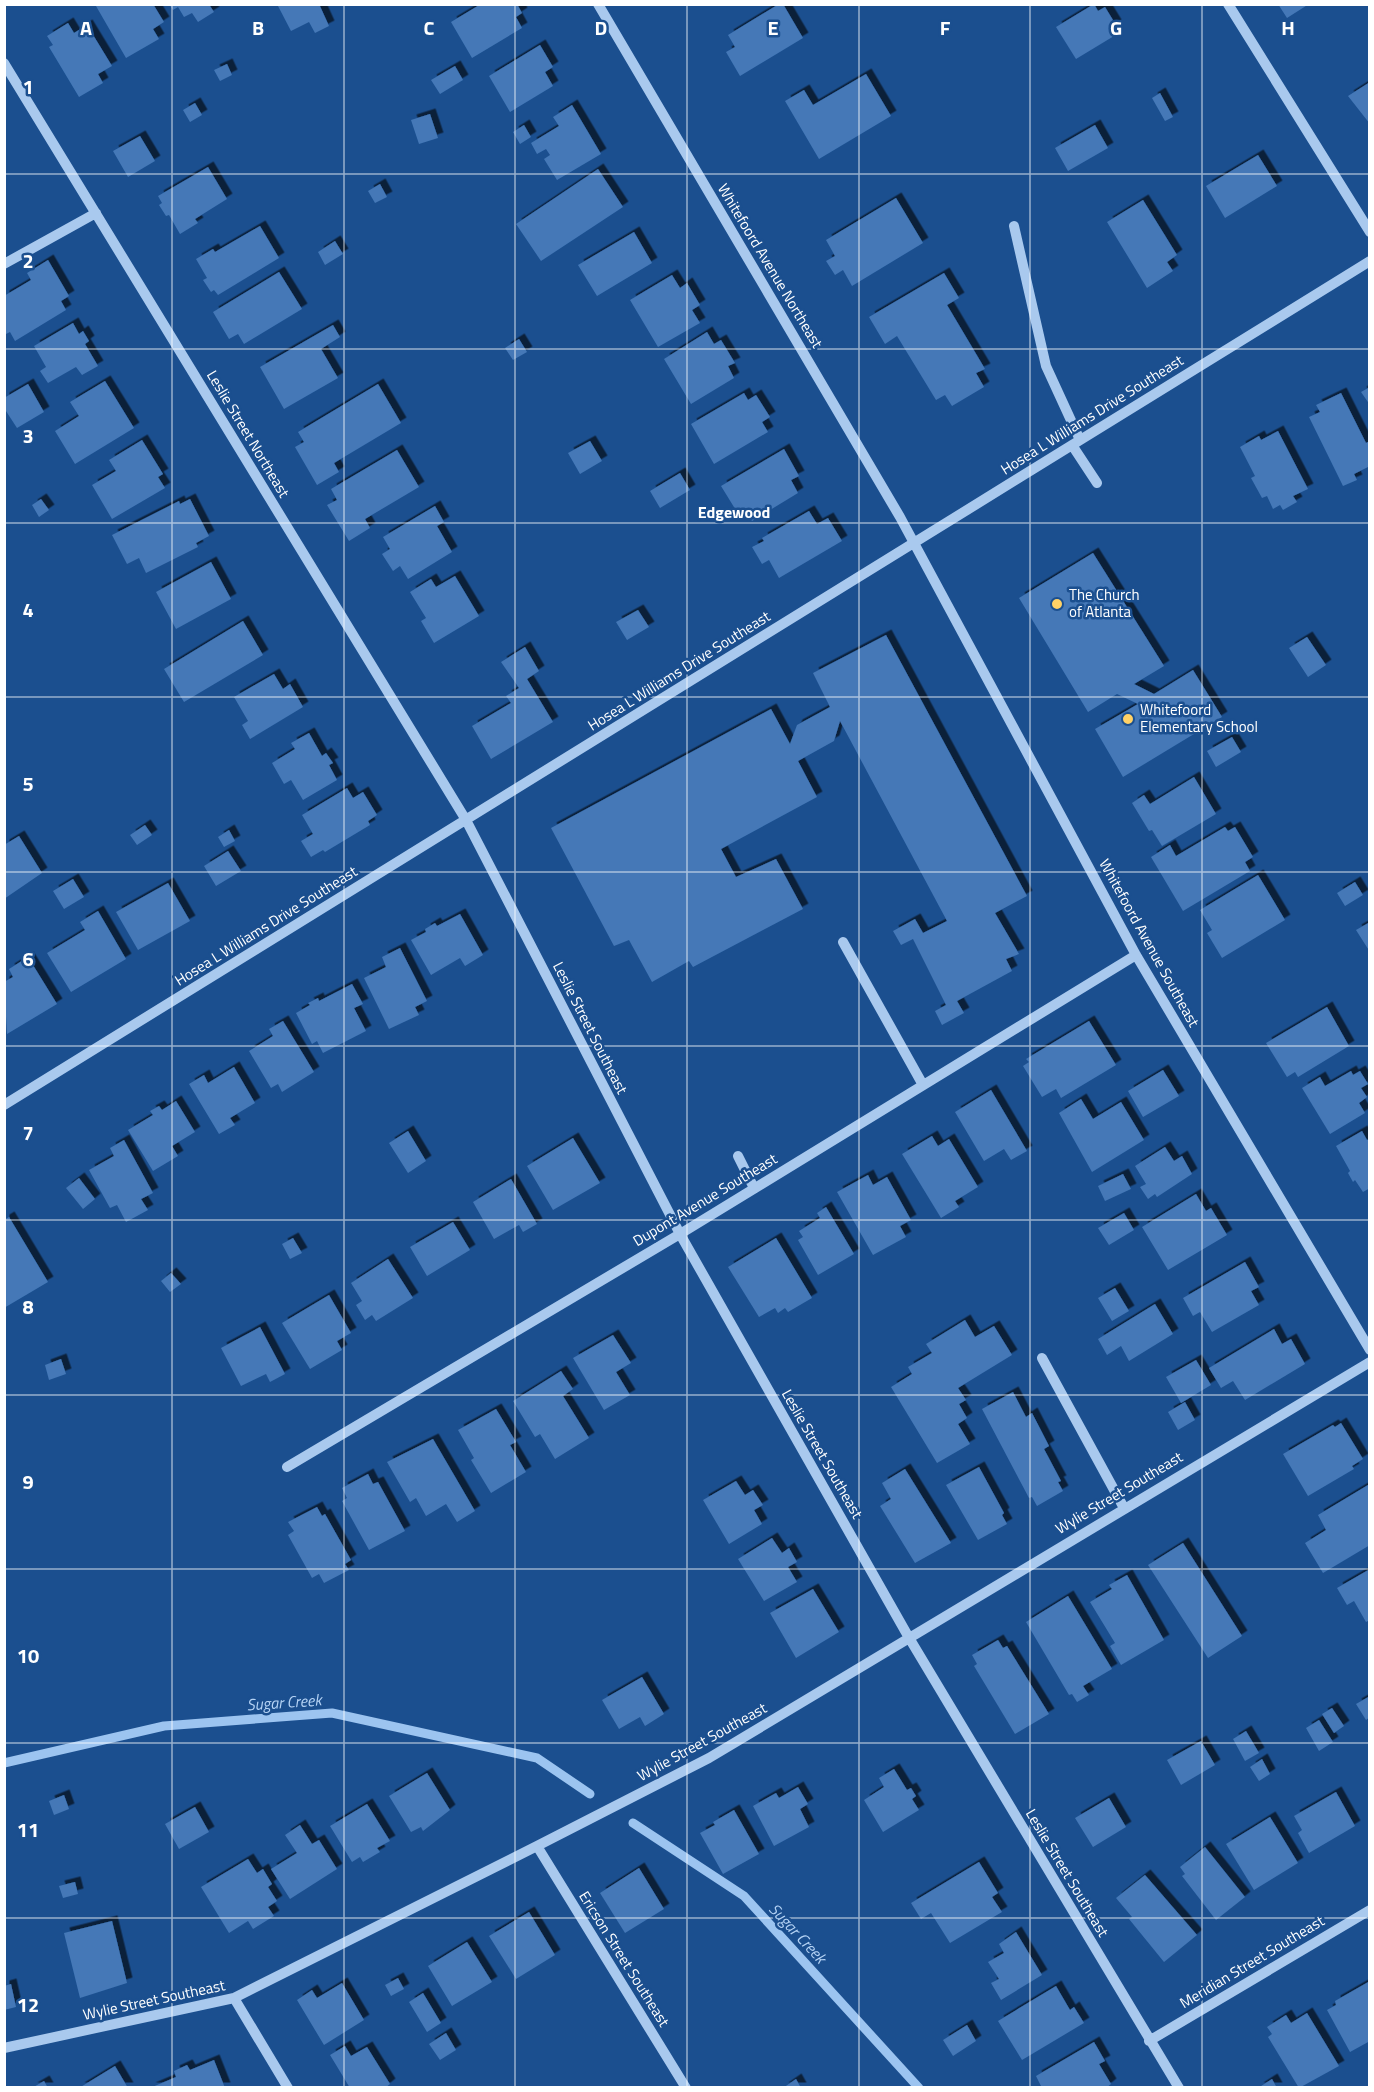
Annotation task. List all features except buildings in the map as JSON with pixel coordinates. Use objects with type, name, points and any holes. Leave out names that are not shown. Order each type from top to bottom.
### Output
[{"type":"street","name":"Whitefoord Avenue Northeast","points":[[598,4],[914,543]]},
{"type":"street","points":[[1228,4],[1370,232]]},
{"type":"street","name":"Leslie Street Northeast","points":[[4,63],[466,820]]},
{"type":"street","points":[[4,264],[96,213]]},
{"type":"street","points":[[1014,226],[1046,366],[1076,443],[1097,483]]},
{"type":"street","name":"Hosea L Williams Drive Southeast","points":[[4,1105],[1370,261]]},
{"type":"street","name":"Whitefoord Avenue Southeast","points":[[914,543],[1136,955],[1370,1350]]},
{"type":"street","name":"Leslie Street Southeast","points":[[466,820],[680,1234],[908,1636],[1179,2088]]},
{"type":"street","points":[[843,942],[923,1085]]},
{"type":"street","name":"Dupont Avenue Southeast","points":[[287,1467],[680,1234],[1136,955]]},
{"type":"street","points":[[738,1156],[754,1188]]},
{"type":"street","points":[[1042,1358],[1124,1508]]},
{"type":"street","name":"Wylie Street Southeast","points":[[4,2048],[234,1998],[537,1846],[710,1758],[908,1636],[1370,1362]]},
{"type":"street","name":"Ericson Street Southeast","points":[[537,1846],[686,2088]]},
{"type":"street","name":"Meridian Street Southeast","points":[[1149,2041],[1370,1910]]},
{"type":"street","points":[[234,1998],[288,2088]]},
{"type":"waterway","name":"Sugar Creek","points":[[4,1763],[164,1726],[332,1713],[537,1758],[590,1794]]},
{"type":"waterway","name":"Sugar Creek","points":[[633,1823],[744,1896],[919,2088]]},
{"type":"place","name":"The Church of Atlanta","points":[[1057,604]]},
{"type":"place","name":"Whitefoord Elementary School","points":[[1128,719]]},
{"type":"district","name":"Edgewood","points":[[734,512]]}]
